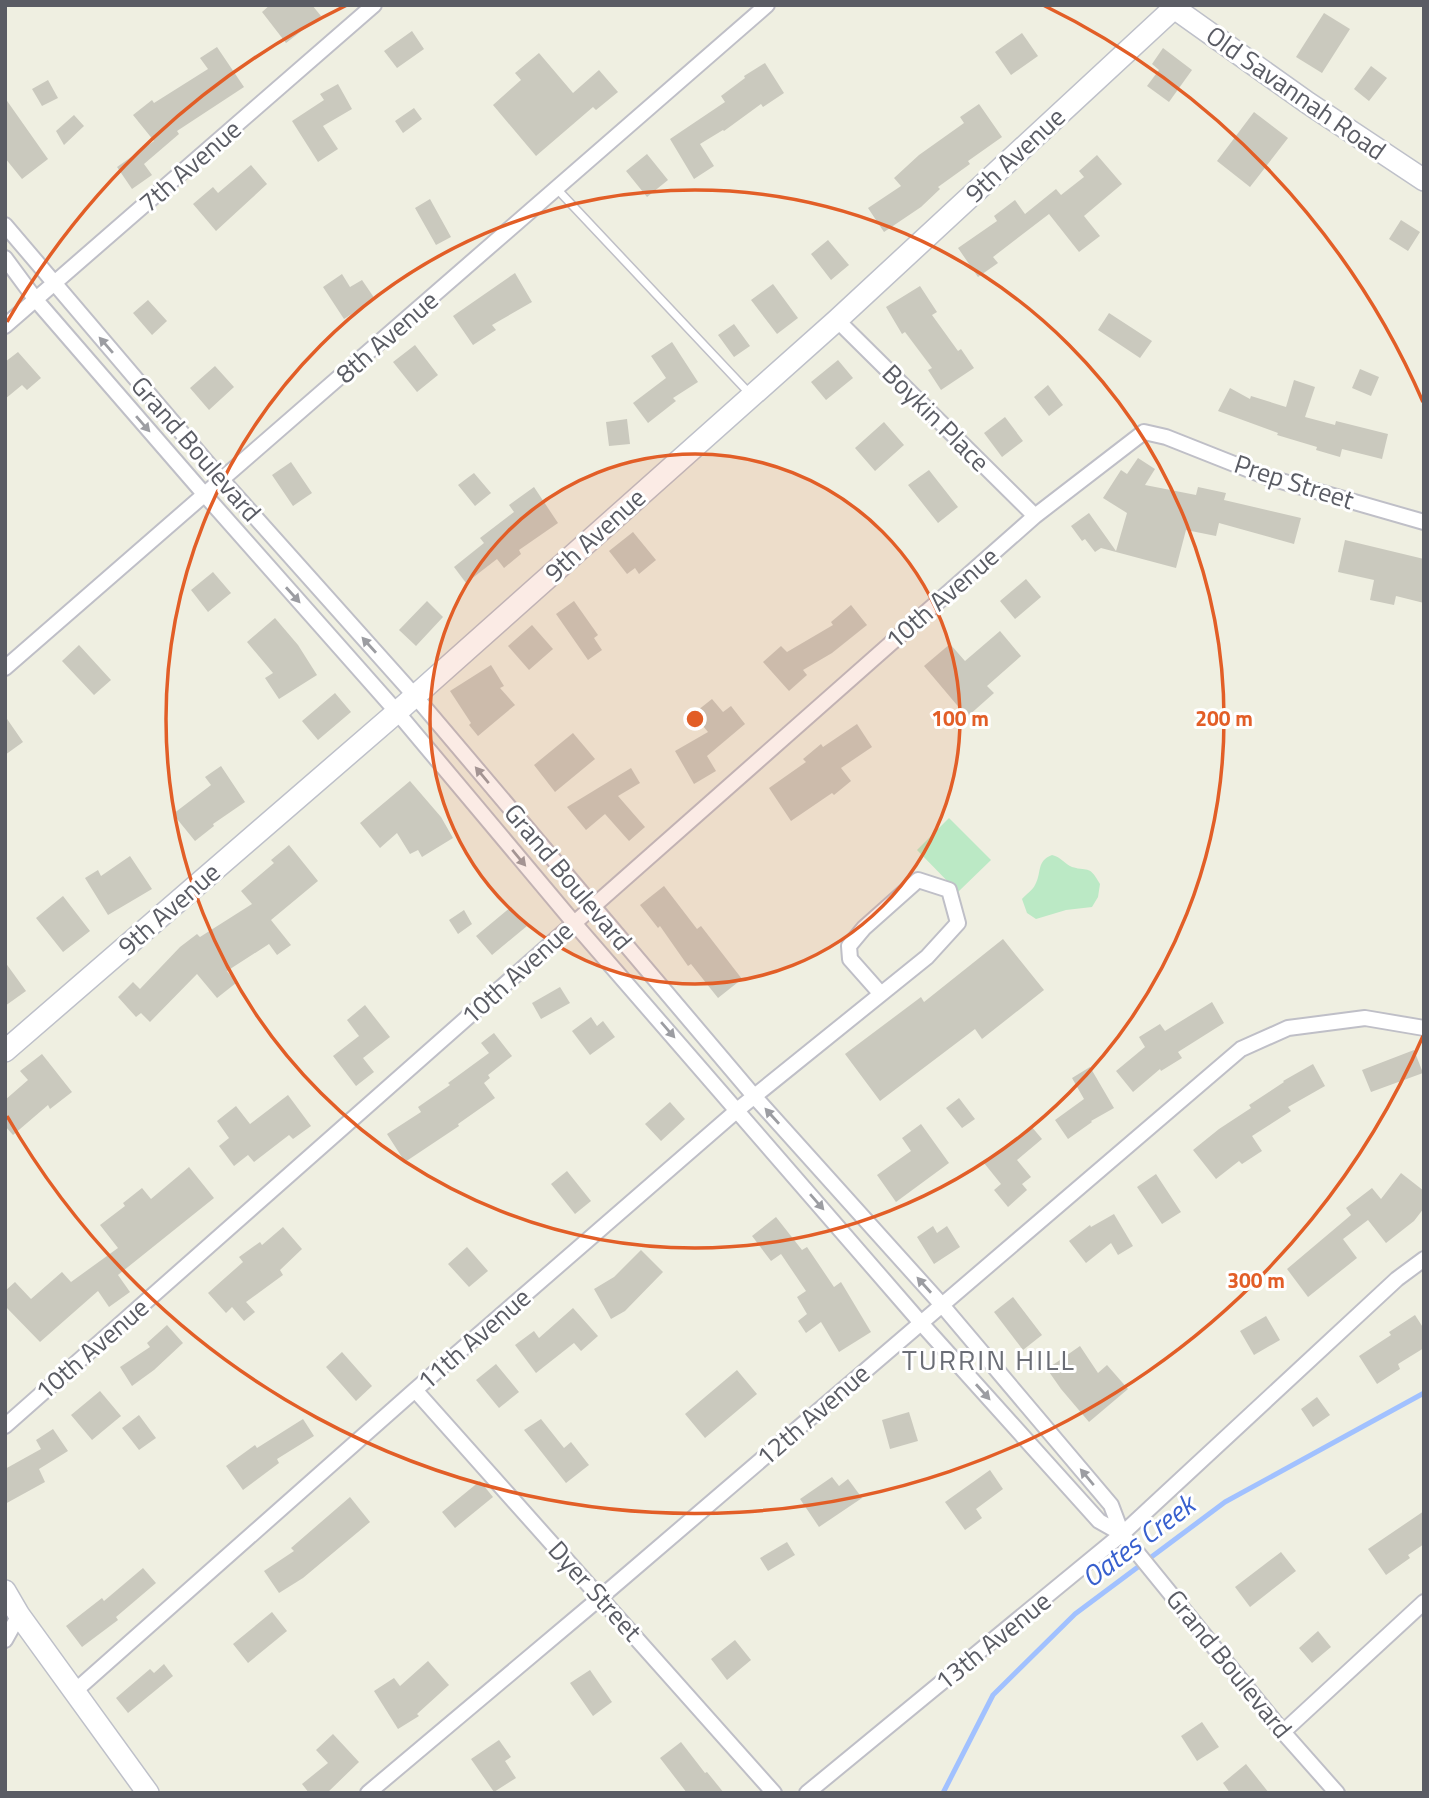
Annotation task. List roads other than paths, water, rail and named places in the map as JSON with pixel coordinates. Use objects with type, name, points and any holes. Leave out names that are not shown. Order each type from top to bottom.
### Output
[{"type":"street","name":"7th Avenue","points":[[5,326],[374,5]]},
{"type":"street","name":"8th Avenue","points":[[5,668],[768,5]]},
{"type":"street","name":"Old Savannah Road","points":[[1172,7],[1308,103],[1424,180]]},
{"type":"street","name":"9th Avenue","points":[[5,1051],[397,712],[837,320],[1172,7]]},
{"type":"street","name":"Grand Boulevard","points":[[5,225],[222,480],[415,696],[754,1096],[942,1306],[1111,1505],[1122,1534],[1283,1732],[1337,1793]]},
{"type":"street","name":"Grand Boulevard","points":[[5,258],[36,300],[397,712],[574,923],[921,1323],[1099,1521],[1122,1534]]},
{"type":"street","name":"Boykin Place","points":[[837,320],[1035,516]]},
{"type":"street","name":"10th Avenue","points":[[5,1426],[1035,516],[1144,432],[1166,437]]},
{"type":"street","name":"Prep Street","points":[[1166,437],[1267,477],[1424,522]]},
{"type":"street","name":"11th Avenue","points":[[75,1691],[415,1390],[754,1096],[881,994],[927,957],[958,923],[950,890],[918,880],[873,919],[849,946],[850,959],[881,994]]},
{"type":"street","name":"12th Avenue","points":[[368,1793],[1241,1049],[1288,1028],[1366,1018],[1424,1028]]},
{"type":"street","name":"13th Avenue","points":[[807,1793],[1122,1534],[1397,1279],[1424,1259]]},
{"type":"street","name":"Dyer Street","points":[[415,1390],[774,1793]]},
{"type":"street","points":[[5,1591],[19,1615],[148,1793]]},
{"type":"street","points":[[1283,1732],[1424,1602]]},
{"type":"street","points":[[5,1640],[19,1615]]},
{"type":"lane","points":[[557,189],[751,396]]},
{"type":"waterway","name":"Oates Creek","points":[[943,1793],[993,1695],[1075,1614],[1225,1502],[1424,1393]]},
{"type":"district","name":"TURRIN HILL","points":[[989,1360]]}]
